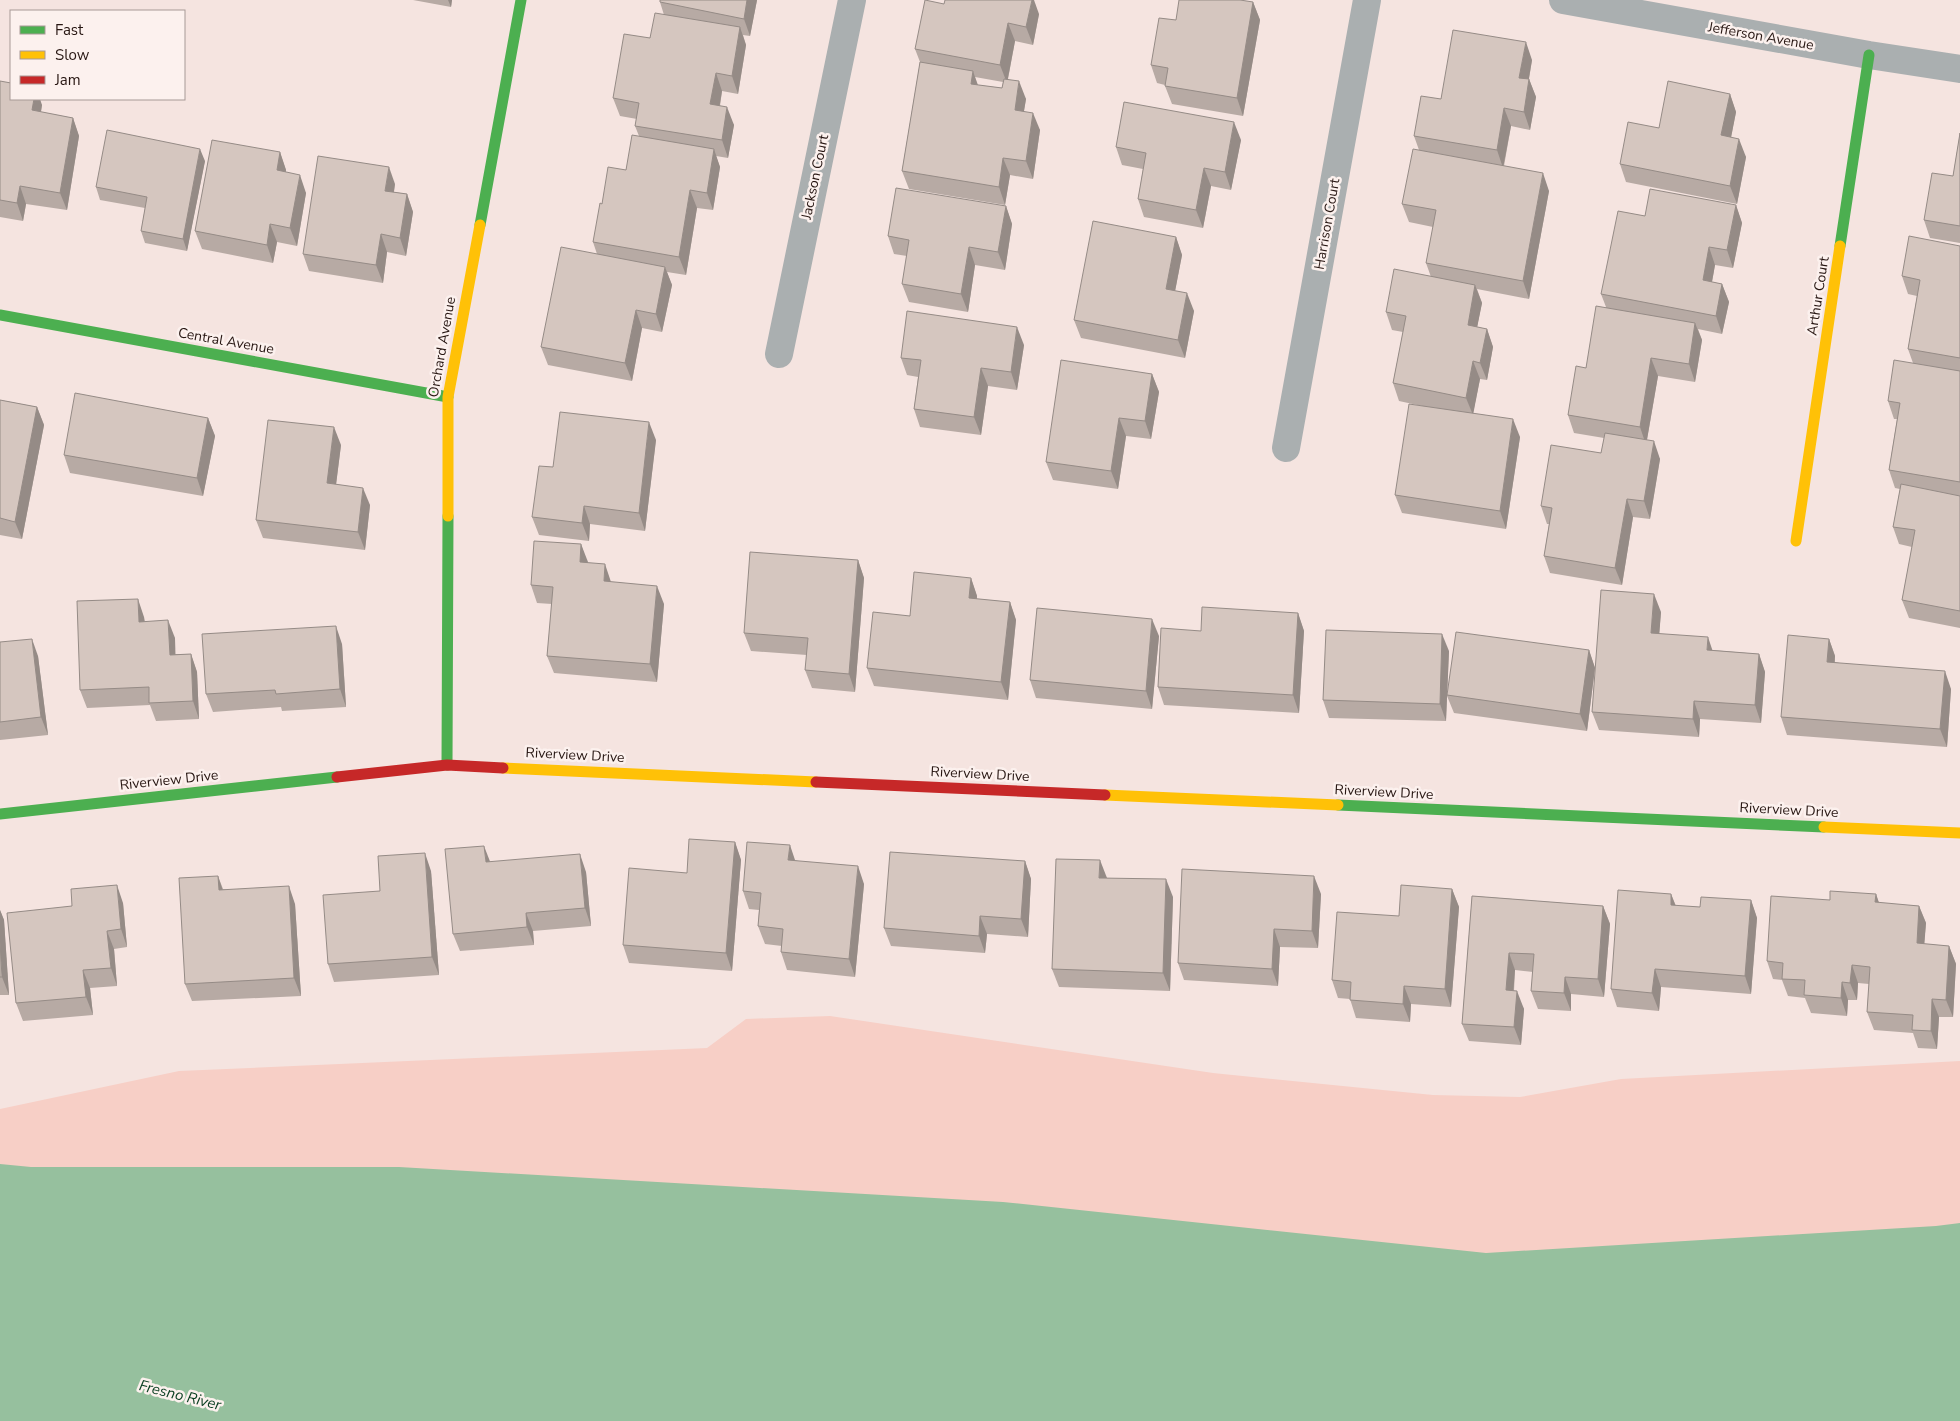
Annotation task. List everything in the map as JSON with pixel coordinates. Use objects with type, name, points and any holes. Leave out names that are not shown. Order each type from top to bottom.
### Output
[{"type":"street","name":"Orchard Avenue","points":[[447,765],[448,397],[520,0]]},
{"type":"street","name":"Jackson Court","points":[[779,354],[852,0]]},
{"type":"street","name":"Harrison Court","points":[[1286,448],[1367,0]]},
{"type":"street","name":"Jefferson Avenue","points":[[1563,0],[1869,55],[1960,69]]},
{"type":"street","name":"Arthur Court","points":[[1796,541],[1869,55]]},
{"type":"street","name":"Central Avenue","points":[[0,316],[448,397]]},
{"type":"street","name":"Riverview Drive","points":[[0,814],[447,765],[1960,833]]},
{"type":"shaded area","points":[[830,1016],[1213,1073],[1433,1095],[1520,1097],[1621,1079],[1960,1061],[1960,1421],[0,1421],[0,1109],[179,1071],[707,1048],[746,1019]]},
{"type":"water","name":"Fresno River","points":[[0,1164],[31,1167],[399,1167],[1003,1202],[1486,1253],[1960,1223],[1960,1421],[0,1421]]},
{"type":"building","points":[[660,0],[747,0],[744,19],[660,2]]},
{"type":"building","points":[[925,0],[944,4],[945,0],[1032,0],[1026,27],[1008,23],[1000,65],[915,49]]},
{"type":"building","points":[[1179,0],[1240,0],[1253,2],[1237,98],[1165,86],[1168,68],[1151,65],[1159,18],[1176,20]]},
{"type":"building","points":[[655,13],[740,27],[732,76],[716,73],[710,104],[727,107],[722,140],[635,126],[639,103],[613,98],[624,34],[650,38]]},
{"type":"building","points":[[1453,30],[1526,42],[1519,78],[1529,79],[1524,112],[1504,108],[1497,150],[1414,136],[1421,96],[1441,99]]},
{"type":"building","points":[[920,62],[973,71],[971,84],[1002,88],[1004,79],[1019,81],[1015,110],[1033,113],[1026,161],[1003,158],[999,187],[902,171]]},
{"type":"building","points":[[0,81],[10,83],[10,100],[34,100],[32,110],[73,118],[60,193],[20,186],[17,203],[0,200]]},
{"type":"building","points":[[1668,81],[1730,94],[1721,135],[1739,139],[1730,186],[1620,164],[1628,122],[1659,128]]},
{"type":"building","points":[[1124,102],[1234,122],[1225,172],[1204,168],[1196,210],[1138,199],[1146,153],[1116,147]]},
{"type":"building","points":[[107,130],[200,149],[183,239],[141,231],[147,197],[96,187]]},
{"type":"building","points":[[1960,133],[1960,226],[1924,220],[1932,173],[1953,176]]},
{"type":"building","points":[[632,135],[714,149],[707,193],[690,190],[679,257],[593,242],[608,167],[626,170]]},
{"type":"building","points":[[212,140],[280,152],[277,170],[300,175],[290,228],[270,224],[267,245],[195,231]]},
{"type":"building","points":[[1413,149],[1543,173],[1523,281],[1426,263],[1436,210],[1402,204]]},
{"type":"building","points":[[318,156],[389,167],[385,191],[407,194],[400,238],[381,234],[376,265],[303,254]]},
{"type":"building","points":[[896,188],[1006,206],[998,252],[969,247],[961,294],[902,284],[909,240],[888,236]]},
{"type":"building","points":[[1650,189],[1736,205],[1727,250],[1709,247],[1703,280],[1722,284],[1716,316],[1601,294],[1618,211],[1645,216]]},
{"type":"building","points":[[1093,221],[1176,237],[1166,289],[1187,293],[1178,340],[1074,320]]},
{"type":"building","points":[[1909,236],[1960,246],[1960,358],[1908,349],[1920,280],[1902,276]]},
{"type":"building","points":[[561,247],[665,267],[656,314],[636,310],[625,363],[541,347]]},
{"type":"building","points":[[1394,269],[1475,285],[1468,325],[1487,329],[1480,363],[1473,361],[1466,398],[1393,383],[1406,316],[1386,312]]},
{"type":"building","points":[[1596,306],[1695,323],[1689,364],[1651,358],[1640,427],[1568,415],[1576,366],[1586,368]]},
{"type":"building","points":[[907,311],[1017,327],[1011,372],[981,368],[974,417],[914,409],[921,360],[901,358]]},
{"type":"building","points":[[1061,360],[1152,374],[1145,421],[1119,418],[1111,471],[1046,462]]},
{"type":"building","points":[[1894,360],[1960,371],[1960,482],[1889,470],[1900,403],[1888,401]]},
{"type":"building","points":[[75,393],[208,418],[197,478],[64,455]]},
{"type":"building","points":[[0,400],[37,407],[15,522],[0,518]]},
{"type":"building","points":[[1409,404],[1513,419],[1500,511],[1395,495]]},
{"type":"building","points":[[560,412],[649,422],[639,513],[584,506],[582,523],[532,517],[539,466],[553,467]]},
{"type":"building","points":[[268,420],[334,427],[327,483],[363,488],[358,532],[256,520]]},
{"type":"building","points":[[1605,433],[1654,441],[1644,501],[1627,499],[1615,568],[1544,556],[1552,508],[1541,506],[1551,445],[1601,453]]},
{"type":"building","points":[[1901,484],[1960,496],[1960,611],[1902,600],[1915,530],[1893,527]]},
{"type":"building","points":[[534,541],[581,544],[580,562],[605,564],[604,581],[657,586],[650,664],[547,656],[553,587],[531,585]]},
{"type":"building","points":[[750,552],[858,560],[849,674],[805,670],[808,638],[744,633]]},
{"type":"building","points":[[914,572],[971,578],[969,598],[1010,602],[1001,682],[867,668],[873,612],[910,616]]},
{"type":"building","points":[[1601,590],[1654,594],[1651,633],[1708,637],[1707,650],[1759,654],[1755,705],[1694,701],[1693,719],[1592,712]]},
{"type":"building","points":[[138,599],[139,622],[168,620],[170,655],[191,654],[193,701],[149,703],[149,687],[80,690],[77,601]]},
{"type":"building","points":[[1202,607],[1298,613],[1293,695],[1158,687],[1161,628],[1201,631]]},
{"type":"building","points":[[1037,608],[1152,619],[1146,691],[1030,680]]},
{"type":"building","points":[[336,626],[340,689],[276,694],[275,690],[206,694],[202,634]]},
{"type":"building","points":[[1326,630],[1442,634],[1440,704],[1323,700]]},
{"type":"building","points":[[1456,632],[1589,650],[1580,714],[1447,695]]},
{"type":"building","points":[[1788,635],[1829,639],[1827,662],[1945,671],[1940,729],[1781,717]]},
{"type":"building","points":[[32,639],[41,717],[0,722],[0,642]]},
{"type":"building","points":[[689,839],[735,842],[726,953],[623,945],[629,868],[687,873]]},
{"type":"building","points":[[747,842],[790,845],[788,860],[858,866],[849,959],[781,952],[783,929],[758,926],[761,893],[743,891]]},
{"type":"building","points":[[484,846],[486,862],[580,854],[585,908],[526,913],[527,927],[453,934],[445,849]]},
{"type":"building","points":[[890,852],[1025,861],[1021,919],[980,916],[979,936],[884,928]]},
{"type":"building","points":[[425,853],[432,957],[328,964],[323,895],[380,891],[378,856]]},
{"type":"building","points":[[1056,859],[1100,860],[1099,878],[1166,879],[1163,973],[1052,969]]},
{"type":"building","points":[[1182,869],[1314,876],[1312,931],[1274,929],[1272,969],[1178,963]]},
{"type":"building","points":[[218,876],[219,890],[289,886],[294,978],[185,984],[179,878]]},
{"type":"building","points":[[117,885],[121,929],[107,931],[111,968],[83,970],[86,997],[16,1003],[7,913],[72,906],[71,889]]},
{"type":"building","points":[[1401,885],[1452,889],[1445,989],[1404,986],[1403,1004],[1350,1000],[1351,982],[1332,980],[1337,912],[1399,916]]},
{"type":"building","points":[[1618,890],[1671,894],[1671,905],[1700,907],[1701,897],[1751,900],[1745,976],[1655,969],[1652,993],[1611,989]]},
{"type":"building","points":[[1830,891],[1876,894],[1875,902],[1919,906],[1917,943],[1949,946],[1946,1000],[1932,999],[1931,1031],[1912,1030],[1913,1015],[1867,1012],[1870,967],[1852,965],[1850,983],[1842,982],[1841,998],[1804,995],[1805,980],[1782,979],[1783,963],[1767,961],[1771,896],[1830,900]]},
{"type":"building","points":[[1472,896],[1603,906],[1598,979],[1565,977],[1564,993],[1531,991],[1534,954],[1509,953],[1506,990],[1517,991],[1514,1027],[1462,1024]]},
{"type":"building","points":[[0,942],[2,977],[0,977]]},
{"type":"traffic: fast","points":[[480,225],[521,0]]},
{"type":"traffic: fast","points":[[1840,246],[1869,55]]},
{"type":"traffic: fast","points":[[0,315],[448,397]]},
{"type":"traffic: fast","points":[[447,765],[448,516]]},
{"type":"traffic: fast","points":[[0,814],[337,777]]},
{"type":"traffic: fast","points":[[1338,805],[1824,827]]},
{"type":"traffic: slow","points":[[448,516],[448,397],[480,225]]},
{"type":"traffic: slow","points":[[1796,541],[1840,246]]},
{"type":"traffic: slow","points":[[503,768],[816,782]]},
{"type":"traffic: slow","points":[[1105,795],[1338,805]]},
{"type":"traffic: slow","points":[[1824,827],[1960,833]]},
{"type":"traffic: jam","points":[[337,777],[447,765],[503,768]]},
{"type":"traffic: jam","points":[[816,782],[1105,795]]}]
